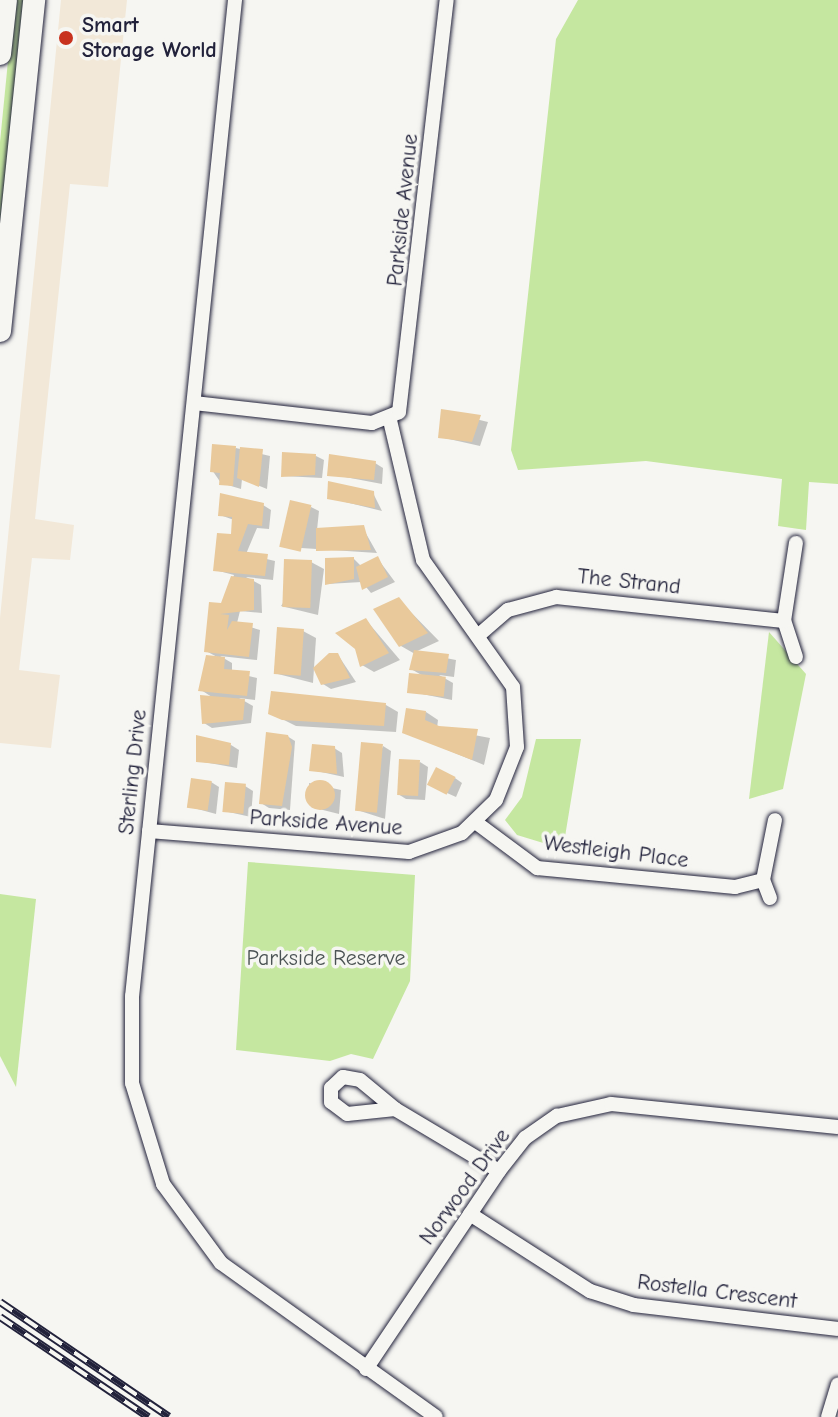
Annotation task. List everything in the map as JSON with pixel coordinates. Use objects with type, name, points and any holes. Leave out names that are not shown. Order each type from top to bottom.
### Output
[{"type":"main road","points":[[0,54],[6,0]]},
{"type":"main road","points":[[0,331],[34,0]]},
{"type":"street","name":"Sterling Drive","points":[[235,0],[129,1037],[137,1108],[153,1159],[177,1208],[221,1263],[436,1417]]},
{"type":"street","name":"Parkside Avenue","points":[[149,831],[373,853],[440,845],[478,824],[510,774],[518,715],[503,663],[437,586],[410,530],[390,420],[407,386],[447,0]]},
{"type":"street","points":[[194,403],[390,420]]},
{"type":"street","points":[[796,543],[784,621],[796,657]]},
{"type":"street","name":"The Strand","points":[[480,634],[508,610],[556,597],[784,621]]},
{"type":"street","points":[[770,898],[763,880],[775,820]]},
{"type":"street","name":"Westleigh Place","points":[[478,824],[537,868],[735,887],[763,880]]},
{"type":"street","name":"Norwood Drive","points":[[366,1369],[499,1171],[540,1126],[592,1106],[838,1127]]},
{"type":"street","points":[[395,1109],[499,1171]]},
{"type":"street","name":"Rostella Crescent","points":[[470,1214],[590,1291],[634,1305],[838,1329]]},
{"type":"street","points":[[828,1417],[838,1393]]},
{"type":"shaded area","points":[[61,0],[127,0],[108,187],[70,184],[35,519],[74,525],[70,560],[32,558],[19,670],[60,675],[51,748],[0,743],[0,618]]},
{"type":"green space","points":[[14,0],[25,0],[0,243],[0,142]]},
{"type":"green space","points":[[578,0],[838,0],[838,484],[809,482],[806,530],[778,526],[782,479],[646,461],[518,470],[511,450],[556,39]]},
{"type":"green space","points":[[769,632],[806,674],[783,789],[749,799]]},
{"type":"green space","points":[[536,739],[581,739],[563,849],[517,835],[505,820],[522,797]]},
{"type":"green space","name":"Parkside Reserve","points":[[248,862],[415,875],[410,981],[373,1059],[351,1054],[330,1061],[236,1050]]},
{"type":"green space","points":[[0,894],[36,899],[16,1087],[0,1056]]},
{"type":"building","points":[[441,409],[481,415],[472,442],[438,438]]},
{"type":"building","points":[[212,444],[236,446],[233,486],[219,485],[220,473],[210,472]]},
{"type":"building","points":[[240,447],[263,449],[259,487],[237,478]]},
{"type":"building","points":[[282,452],[316,454],[315,475],[281,477]]},
{"type":"building","points":[[329,454],[376,461],[374,480],[327,476]]},
{"type":"building","points":[[328,481],[374,491],[375,508],[327,499]]},
{"type":"building","points":[[220,493],[264,503],[262,526],[248,524],[238,551],[268,554],[265,576],[213,571],[217,533],[231,534],[232,517],[218,516]]},
{"type":"building","points":[[290,500],[311,505],[301,552],[279,547]]},
{"type":"building","points":[[364,525],[371,550],[316,551],[316,528]]},
{"type":"building","points":[[378,556],[388,577],[362,590],[356,567]]},
{"type":"building","points":[[354,557],[354,579],[325,585],[325,558]]},
{"type":"building","points":[[284,559],[312,560],[310,608],[282,607]]},
{"type":"building","points":[[231,576],[254,579],[254,610],[220,614],[229,615],[227,630],[232,621],[253,623],[249,657],[204,652],[209,602],[221,603]]},
{"type":"building","points":[[399,597],[428,633],[399,647],[373,609]]},
{"type":"building","points":[[366,618],[389,653],[360,667],[355,649],[335,633]]},
{"type":"building","points":[[277,627],[304,629],[301,676],[274,674]]},
{"type":"building","points":[[414,650],[449,654],[446,673],[409,670]]},
{"type":"building","points":[[329,653],[338,653],[350,678],[321,685],[313,668]]},
{"type":"building","points":[[206,655],[225,657],[224,669],[250,671],[247,696],[198,691]]},
{"type":"building","points":[[409,673],[446,677],[444,697],[407,693]]},
{"type":"building","points":[[271,691],[386,703],[384,726],[282,720],[268,714]]},
{"type":"building","points":[[200,695],[245,699],[243,720],[202,724]]},
{"type":"building","points":[[406,708],[426,711],[425,720],[439,726],[478,729],[472,760],[402,733]]},
{"type":"building","points":[[266,732],[288,735],[292,747],[282,806],[259,804]]},
{"type":"building","points":[[196,735],[231,743],[229,765],[196,762]]},
{"type":"building","points":[[361,742],[383,744],[377,813],[355,811]]},
{"type":"building","points":[[312,744],[335,746],[337,774],[309,771]]},
{"type":"building","points":[[399,759],[420,760],[418,796],[397,795]]},
{"type":"building","points":[[436,767],[456,777],[447,795],[427,785]]},
{"type":"building","points":[[191,778],[212,781],[208,811],[187,808]]},
{"type":"building","points":[[320,780],[326,781],[334,789],[334,801],[326,809],[320,810],[314,809],[306,801],[305,795],[306,789],[314,781]]},
{"type":"building","points":[[225,782],[246,784],[243,814],[222,812]]},
{"type":"railway","points":[[0,1302],[169,1417]]},
{"type":"railway","points":[[0,1317],[148,1417]]},
{"type":"place","name":"Smart Storage World","points":[[66,38]]}]
